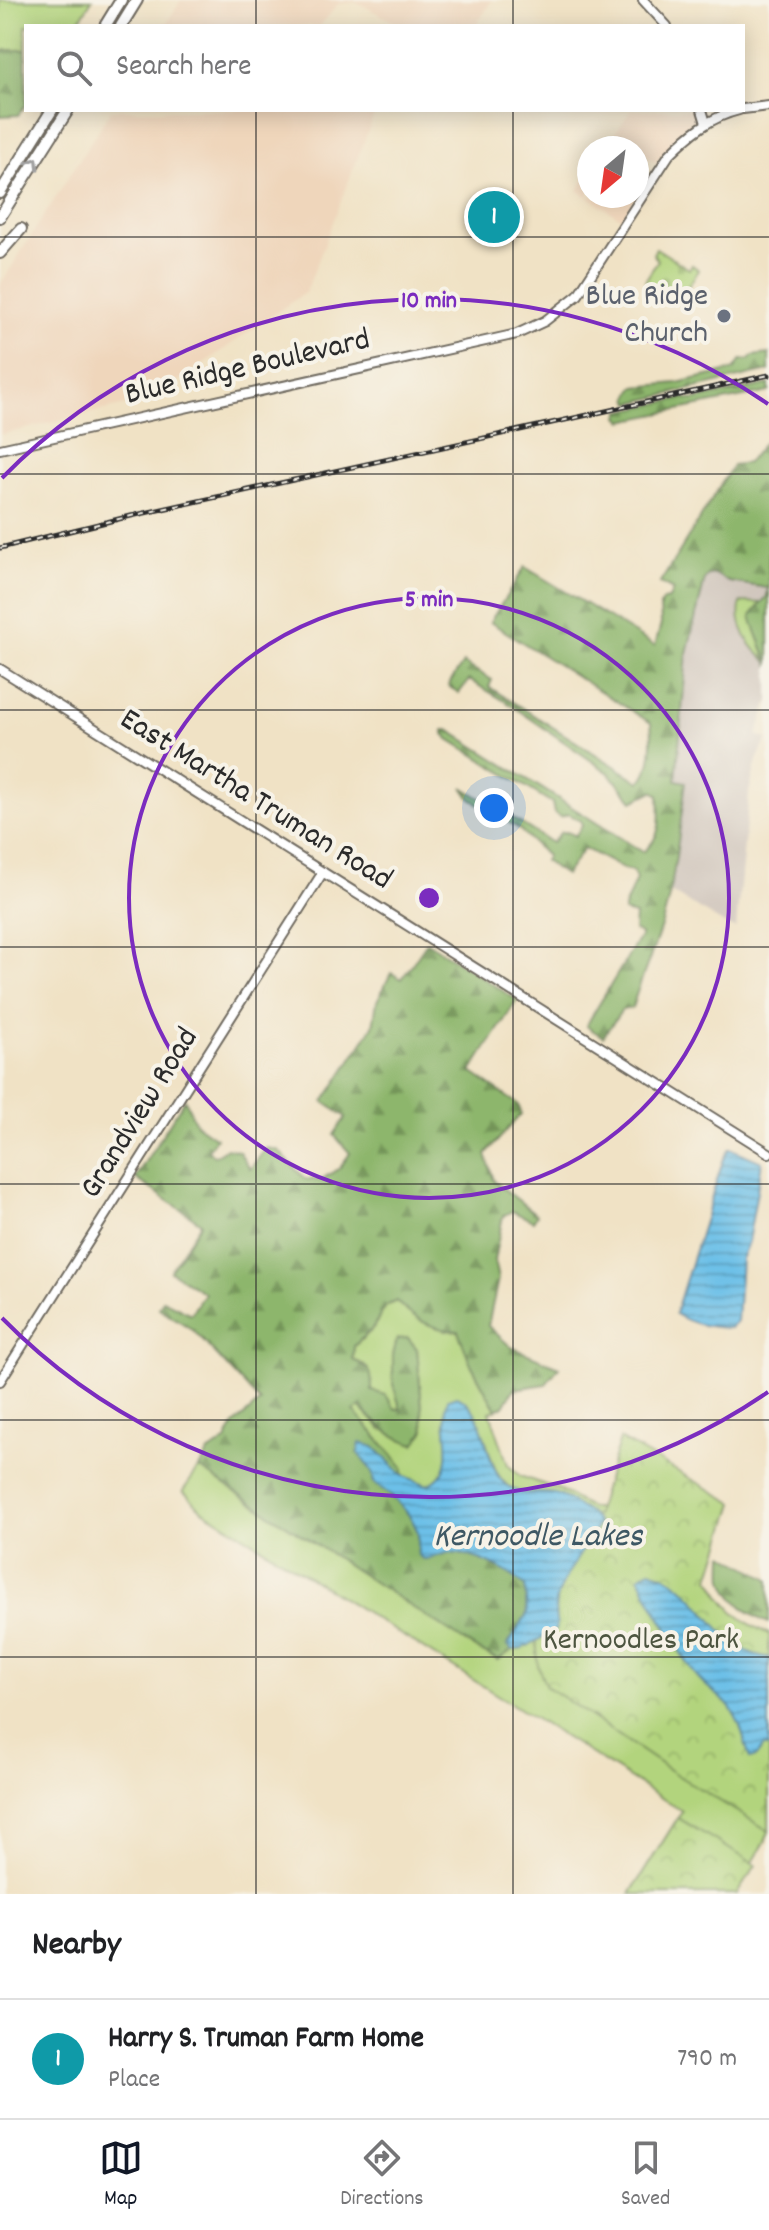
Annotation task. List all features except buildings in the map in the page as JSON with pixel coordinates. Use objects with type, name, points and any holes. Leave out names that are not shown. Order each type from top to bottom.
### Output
[{"type":"highway","points":[[106,24],[121,0]]},
{"type":"highway","points":[[122,24],[137,0]]},
{"type":"highway","points":[[0,193],[51,112]]},
{"type":"highway","points":[[0,217],[67,112]]},
{"type":"highway","points":[[0,253],[21,229]]},
{"type":"main road","points":[[643,0],[665,24]]},
{"type":"main road","name":"Blue Ridge Boulevard","points":[[745,109],[769,106]]},
{"type":"main road","points":[[703,112],[706,123]]},
{"type":"main road","name":"Blue Ridge Boulevard","points":[[0,449],[533,328],[557,314],[578,295],[669,155],[686,137],[706,123],[736,112]]},
{"type":"main road","name":"East Martha Truman Road","points":[[0,669],[769,1153]]},
{"type":"main road","name":"Grandview Road","points":[[0,1381],[323,872]]},
{"type":"shaded area","points":[[181,0],[492,0],[477,24],[397,24],[357,2],[338,4],[322,24],[166,24]]},
{"type":"shaded area","points":[[110,112],[375,112],[306,292],[154,398],[0,435],[0,285]]},
{"type":"shaded area","points":[[630,112],[694,112],[693,124],[674,140],[657,163],[649,158],[649,136],[613,136]]},
{"type":"shaded area","points":[[605,208],[629,208],[622,219]]},
{"type":"shaded area","points":[[715,574],[729,582],[769,588],[762,603],[741,602],[756,652],[769,666],[769,700],[757,735],[767,739],[757,760],[749,792],[736,928],[670,892],[686,783],[676,781],[687,653],[705,579]]},
{"type":"green space","points":[[0,0],[92,0],[77,24],[24,24],[24,50],[0,53]]},
{"type":"green space","points":[[24,50],[24,107],[18,115],[0,116],[0,53]]},
{"type":"green space","points":[[656,248],[689,269],[692,265],[699,270],[678,301],[645,281],[658,260],[653,254]]},
{"type":"green space","points":[[769,354],[769,371],[631,403],[629,397],[635,387],[677,383],[734,370],[741,360]]},
{"type":"green space","points":[[769,384],[769,392],[623,421],[619,417],[621,411]]},
{"type":"green space","points":[[769,437],[769,666],[751,616],[767,596],[768,588],[729,582],[715,574],[708,575],[687,653],[676,780],[686,782],[668,901],[632,1008],[622,1010],[603,1037],[586,1026],[641,935],[634,930],[635,915],[624,912],[636,879],[633,871],[623,869],[584,848],[565,875],[544,861],[547,856],[519,829],[471,799],[463,787],[552,843],[561,832],[575,836],[582,826],[581,821],[568,814],[561,817],[554,813],[552,803],[449,739],[444,730],[449,730],[643,852],[657,833],[659,795],[653,791],[633,801],[609,773],[508,703],[469,680],[459,693],[448,686],[463,663],[492,680],[489,687],[640,782],[650,763],[651,723],[490,622],[525,567],[655,646],[661,624],[660,605],[663,600],[669,599],[673,590],[660,583],[733,465],[747,463]]},
{"type":"green space","points":[[741,602],[762,603],[751,616],[767,661],[745,635],[739,611]]},
{"type":"green space","points":[[427,942],[517,1000],[471,1072],[519,1105],[521,1114],[486,1154],[494,1181],[537,1215],[533,1221],[512,1211],[503,1216],[494,1260],[498,1279],[488,1326],[511,1347],[559,1367],[546,1384],[514,1389],[504,1406],[496,1410],[471,1364],[458,1331],[424,1322],[396,1301],[386,1306],[371,1330],[354,1346],[353,1360],[370,1371],[372,1391],[386,1395],[394,1408],[401,1410],[393,1384],[393,1355],[397,1339],[408,1338],[417,1349],[424,1432],[415,1444],[406,1441],[385,1430],[360,1407],[354,1411],[403,1467],[403,1476],[374,1447],[358,1453],[372,1471],[374,1483],[410,1516],[417,1530],[418,1555],[423,1559],[448,1553],[468,1555],[499,1568],[525,1586],[527,1614],[508,1645],[512,1650],[498,1660],[199,1468],[208,1453],[226,1441],[234,1425],[260,1402],[193,1330],[159,1308],[163,1300],[191,1314],[204,1293],[170,1271],[201,1223],[135,1178],[185,1099],[196,1124],[216,1138],[208,1150],[214,1156],[227,1148],[239,1151],[250,1169],[266,1148],[278,1150],[305,1179],[320,1180],[340,1168],[350,1153],[334,1135],[346,1117],[324,1102],[373,1026],[377,1001],[391,973],[402,979]]},
{"type":"green space","points":[[396,1301],[424,1322],[458,1331],[471,1364],[496,1410],[490,1412],[508,1465],[520,1476],[560,1490],[590,1508],[611,1508],[769,1831],[734,1894],[630,1894],[682,1811],[201,1509],[183,1491],[199,1468],[475,1648],[498,1660],[512,1650],[522,1649],[558,1495],[523,1493],[511,1488],[496,1470],[485,1438],[445,1423],[448,1450],[442,1473],[428,1485],[403,1476],[403,1467],[354,1411],[360,1407],[382,1430],[424,1432],[417,1349],[408,1338],[393,1384],[401,1410],[372,1391],[365,1365],[353,1360],[354,1346],[372,1330],[386,1306]]},
{"type":"green space","name":"Kernoodles Park","points":[[620,1439],[734,1503],[710,1578],[734,1612],[769,1634],[769,1831],[677,1775],[546,1686],[538,1666],[536,1635],[592,1527]]},
{"type":"green space","points":[[724,1554],[769,1579],[769,1623],[748,1612],[731,1593],[724,1579]]},
{"type":"green space","points":[[678,1818],[756,1865],[737,1894],[630,1894]]},
{"type":"water","points":[[730,1148],[762,1162],[748,1242],[741,1259],[737,1321],[730,1328],[701,1325],[675,1314],[723,1161]]},
{"type":"water","name":"Kernoodle Lakes","points":[[456,1396],[467,1402],[474,1412],[498,1476],[506,1485],[518,1491],[559,1495],[589,1513],[598,1524],[562,1585],[557,1598],[555,1630],[522,1649],[512,1650],[508,1645],[527,1614],[525,1586],[499,1568],[468,1555],[448,1553],[423,1559],[418,1555],[417,1530],[410,1516],[374,1483],[372,1471],[358,1453],[360,1443],[374,1447],[403,1476],[428,1485],[444,1469],[447,1458],[446,1410],[448,1399]]},
{"type":"water","points":[[650,1570],[678,1584],[732,1641],[748,1651],[769,1658],[769,1747],[763,1747],[756,1757],[750,1759],[733,1712],[698,1678],[665,1627],[639,1577]]},
{"type":"railway","points":[[0,548],[131,516],[769,375]]},
{"type":"place","name":"Harry S. Truman Farm Home","points":[[494,217]]},
{"type":"place","name":"Blue Ridge Church","points":[[724,316]]}]
